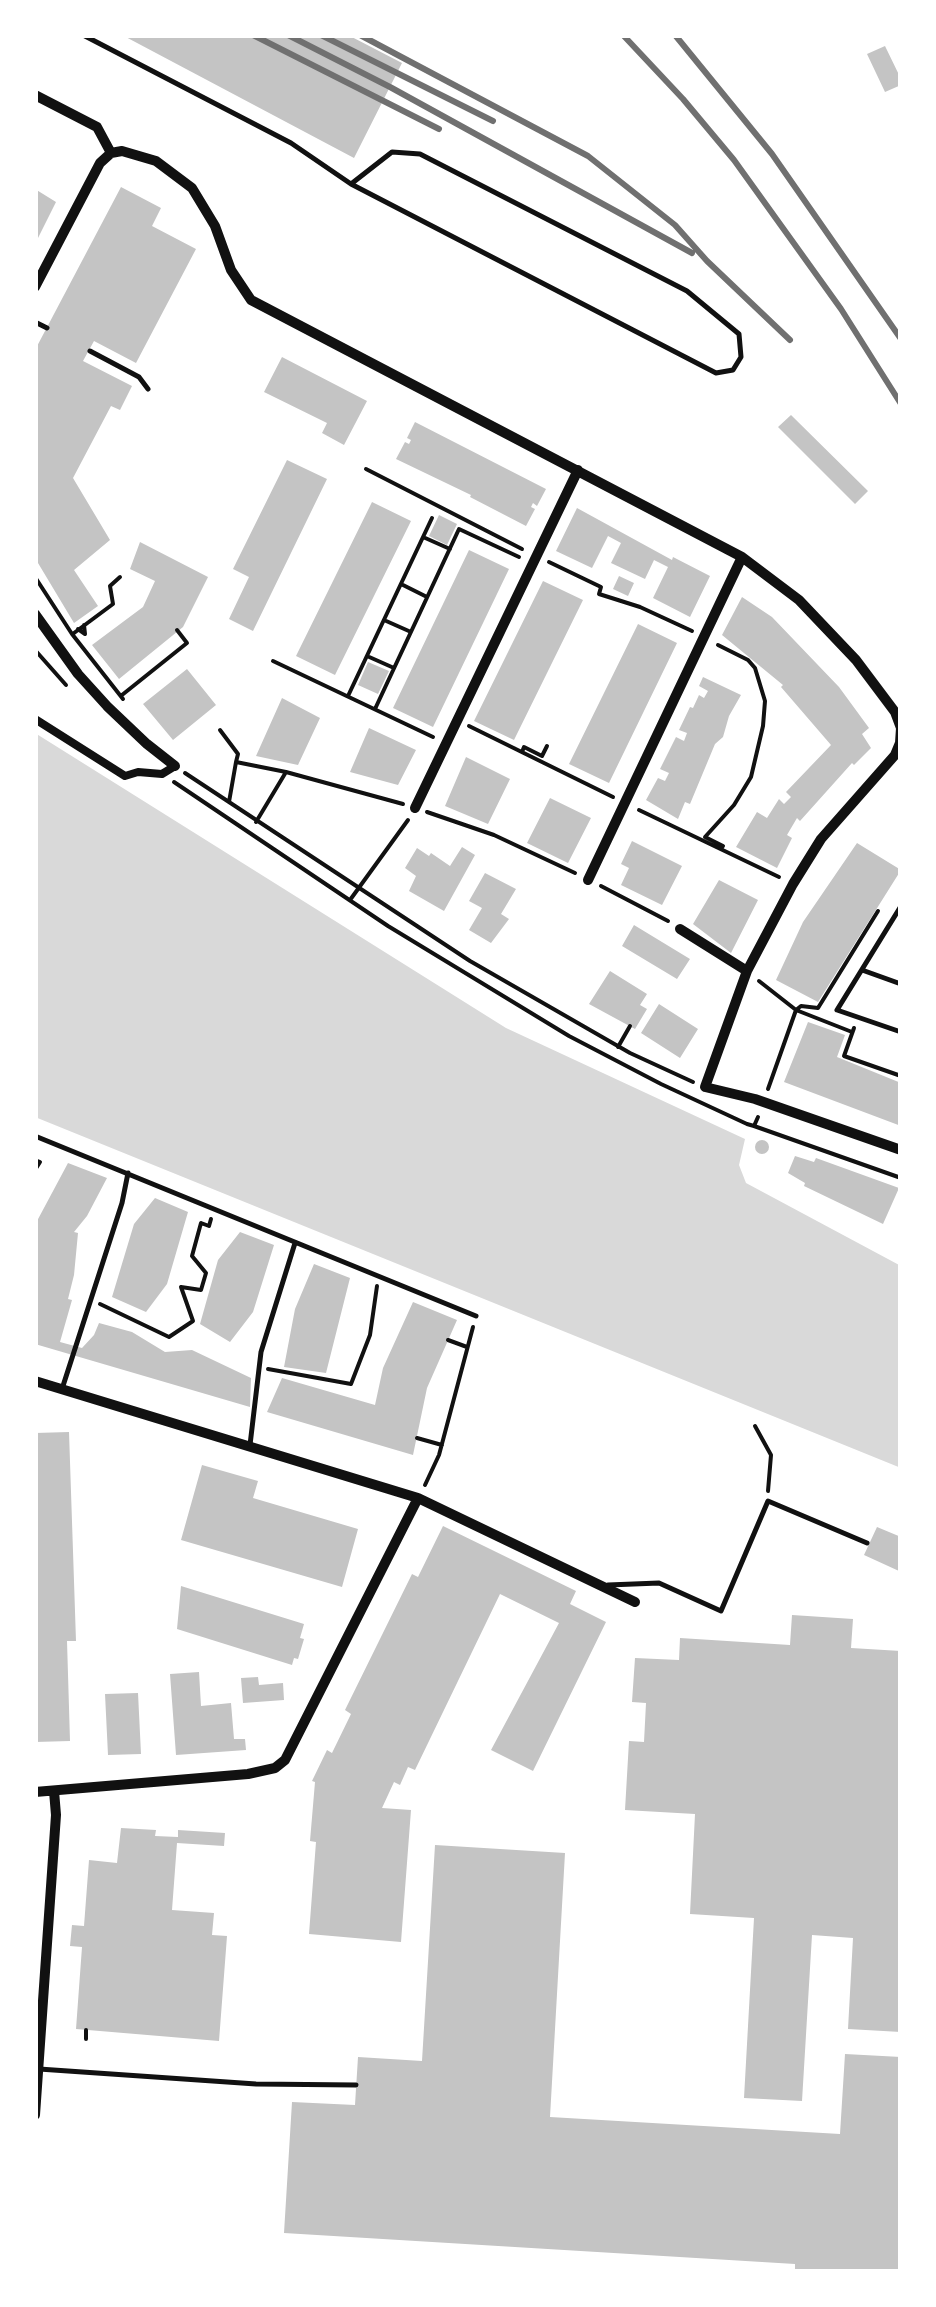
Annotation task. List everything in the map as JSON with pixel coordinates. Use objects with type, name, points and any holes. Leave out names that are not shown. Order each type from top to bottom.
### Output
[{"type":"street","points":[[35,95],[97,127],[111,154]]},
{"type":"street","points":[[35,287],[100,163],[122,151],[156,161],[192,188],[214,226],[231,270],[251,300],[742,558],[771,577],[820,620],[895,712],[901,728],[895,756],[821,838],[793,884],[747,972],[705,1086],[901,1150]]},
{"type":"street","points":[[415,808],[578,470]]},
{"type":"street","points":[[588,880],[742,558]]},
{"type":"street","points":[[35,614],[107,706],[175,766],[162,774],[138,772],[125,776],[35,719]]},
{"type":"street","points":[[680,928],[747,972]]},
{"type":"street","points":[[35,1381],[418,1498],[635,1602]]},
{"type":"street","points":[[35,1792],[248,1774],[275,1768],[286,1760],[418,1498]]},
{"type":"street","points":[[35,2116],[56,1815],[54,1790]]},
{"type":"lane","points":[[83,35],[291,143],[351,184],[716,374],[733,370],[741,357],[739,334],[686,291],[420,154],[392,152],[351,184]]},
{"type":"lane","points":[[35,322],[47,328]]},
{"type":"lane","points":[[90,351],[139,377],[148,389]]},
{"type":"lane","points":[[35,639],[46,630]]},
{"type":"lane","points":[[901,906],[837,1010],[901,1032]]},
{"type":"lane","points":[[862,970],[901,984]]},
{"type":"lane","points":[[35,1136],[476,1316]]},
{"type":"lane","points":[[62,1389],[122,1203],[128,1173]]},
{"type":"lane","points":[[250,1445],[261,1352],[296,1242]]},
{"type":"lane","points":[[600,1585],[659,1582],[721,1610],[768,1501],[867,1544]]},
{"type":"lane","points":[[38,2069],[256,2084],[356,2085]]},
{"type":"path","points":[[366,468],[534,560]]},
{"type":"path","points":[[348,696],[432,518]]},
{"type":"path","points":[[375,709],[459,529],[534,560]]},
{"type":"path","points":[[423,537],[450,550]]},
{"type":"path","points":[[554,564],[601,587],[599,594],[686,628]]},
{"type":"path","points":[[35,576],[72,634],[130,708]]},
{"type":"path","points":[[84,625],[113,604],[110,586],[120,578]]},
{"type":"path","points":[[400,584],[428,597]]},
{"type":"path","points":[[384,620],[411,632]]},
{"type":"path","points":[[120,696],[187,643],[177,630]]},
{"type":"path","points":[[720,646],[748,660],[755,668],[765,701],[764,726],[751,777],[734,806],[706,837],[723,846],[721,849]]},
{"type":"path","points":[[367,656],[394,668]]},
{"type":"path","points":[[273,660],[446,743]]},
{"type":"path","points":[[457,720],[793,884]]},
{"type":"path","points":[[220,730],[238,754],[229,804]]},
{"type":"path","points":[[522,752],[524,747],[542,756],[547,746]]},
{"type":"path","points":[[236,762],[415,808],[494,835],[680,928]]},
{"type":"path","points":[[175,766],[470,961],[618,1046],[705,1086]]},
{"type":"path","points":[[256,822],[286,772]]},
{"type":"path","points":[[162,774],[350,900],[569,1036],[754,1126],[901,1178]]},
{"type":"path","points":[[350,900],[415,808]]},
{"type":"path","points":[[754,1126],[796,1010],[801,1006],[818,1008],[878,911]]},
{"type":"path","points":[[747,972],[796,1010],[852,1032]]},
{"type":"path","points":[[858,1017],[844,1056],[901,1076]]},
{"type":"path","points":[[618,1046],[630,1026]]},
{"type":"path","points":[[822,1161],[826,1152]]},
{"type":"path","points":[[843,1169],[847,1159]]},
{"type":"path","points":[[35,1160],[40,1162],[35,1170]]},
{"type":"path","points":[[91,1300],[170,1338],[193,1321],[182,1287],[201,1290],[206,1273],[192,1256],[201,1222],[209,1226],[212,1218]]},
{"type":"path","points":[[259,1368],[351,1384],[370,1335],[379,1276]]},
{"type":"path","points":[[418,1498],[442,1445],[476,1316]]},
{"type":"path","points":[[448,1340],[468,1347]]},
{"type":"path","points":[[755,1426],[771,1456],[768,1501]]},
{"type":"path","points":[[417,1438],[442,1445]]},
{"type":"path","points":[[86,2030],[86,2039]]},
{"type":"shaded area","points":[[35,733],[506,1028],[745,1139],[739,1165],[746,1183],[901,1266],[901,1468],[35,1117]]},
{"type":"building","points":[[122,35],[348,35],[402,63],[354,158]]},
{"type":"building","points":[[885,46],[901,85],[885,92],[867,54]]},
{"type":"building","points":[[121,187],[161,208],[152,226],[196,249],[136,363],[94,341],[83,361],[132,386],[120,410],[111,406],[73,478],[110,540],[74,570],[98,606],[74,623],[35,558],[35,350]]},
{"type":"building","points":[[35,189],[56,202],[35,244]]},
{"type":"building","points":[[282,357],[367,401],[344,445],[322,433],[327,423],[264,392]]},
{"type":"building","points":[[791,415],[868,491],[855,504],[778,427]]},
{"type":"building","points":[[415,422],[546,489],[537,506],[533,503],[531,507],[535,509],[526,526],[396,459],[405,442],[409,444],[411,440],[407,438]]},
{"type":"building","points":[[287,460],[327,479],[253,631],[229,619],[249,577],[233,569]]},
{"type":"building","points":[[372,502],[411,521],[335,675],[296,656]]},
{"type":"building","points":[[577,508],[672,560],[673,557],[710,576],[690,617],[653,598],[668,567],[654,560],[645,579],[611,563],[621,543],[608,536],[592,568],[556,551]]},
{"type":"building","points":[[439,515],[457,524],[447,545],[429,536]]},
{"type":"building","points":[[140,542],[208,577],[183,627],[119,679],[92,645],[143,607],[155,581],[130,569]]},
{"type":"building","points":[[469,550],[509,569],[433,727],[393,708]]},
{"type":"building","points":[[619,576],[634,583],[628,596],[613,589]]},
{"type":"building","points":[[543,581],[583,600],[514,740],[474,721]]},
{"type":"building","points":[[742,597],[772,617],[839,687],[869,728],[862,734],[871,748],[852,763],[800,821],[797,818],[777,868],[736,847],[757,812],[767,818],[779,799],[784,804],[791,797],[786,792],[831,745],[783,685],[722,635]]},
{"type":"building","points":[[638,624],[677,643],[609,783],[569,764]]},
{"type":"building","points":[[368,662],[389,671],[378,694],[358,685]]},
{"type":"building","points":[[187,669],[216,705],[173,740],[143,704]]},
{"type":"building","points":[[703,677],[741,695],[690,804],[685,802],[678,819],[646,800],[658,778],[665,781],[669,773],[660,769],[676,737],[684,741],[687,733],[679,730],[690,707],[708,691],[699,686]]},
{"type":"building","points":[[282,698],[320,718],[298,765],[256,756]]},
{"type":"building","points":[[369,728],[416,750],[398,785],[350,772]]},
{"type":"building","points":[[466,757],[510,779],[488,824],[445,806]]},
{"type":"building","points":[[550,798],[591,818],[568,863],[527,843]]},
{"type":"building","points":[[632,841],[682,866],[662,905],[621,885],[629,868],[621,864]]},
{"type":"building","points":[[857,843],[901,870],[818,1002],[776,980],[803,922]]},
{"type":"building","points":[[462,847],[475,855],[444,911],[409,891],[416,876],[405,868],[417,848],[450,866]]},
{"type":"building","points":[[485,873],[516,889],[501,914],[509,919],[491,943],[469,930],[482,908],[469,901]]},
{"type":"building","points":[[719,880],[758,900],[731,953],[693,924]]},
{"type":"building","points":[[634,925],[690,959],[677,979],[622,946]]},
{"type":"building","points":[[610,971],[647,994],[640,1005],[647,1009],[635,1029],[589,1004]]},
{"type":"building","points":[[659,1004],[698,1029],[680,1058],[641,1033]]},
{"type":"building","points":[[808,1022],[845,1035],[837,1057],[901,1083],[901,1126],[784,1082]]},
{"type":"building","points":[[762,1140],[769,1147],[762,1154],[755,1147]]},
{"type":"building","points":[[795,1156],[814,1162],[816,1158],[899,1188],[883,1224],[804,1186],[788,1173]]},
{"type":"building","points":[[68,1163],[107,1178],[74,1232],[78,1233],[68,1299],[72,1300],[60,1342],[82,1348],[99,1323],[132,1332],[165,1352],[192,1350],[251,1378],[250,1407],[35,1344],[37,1221]]},
{"type":"building","points":[[155,1198],[188,1212],[167,1284],[146,1312],[112,1297],[134,1224]]},
{"type":"building","points":[[240,1232],[274,1245],[253,1312],[230,1342],[200,1324],[218,1260]]},
{"type":"building","points":[[314,1264],[350,1278],[326,1373],[284,1367],[295,1309]]},
{"type":"building","points":[[413,1302],[457,1320],[427,1388],[413,1455],[267,1412],[282,1378],[375,1405],[383,1368]]},
{"type":"building","points":[[69,1432],[76,1641],[67,1641],[70,1741],[35,1742],[35,1433]]},
{"type":"building","points":[[202,1465],[258,1481],[253,1498],[358,1529],[342,1587],[181,1540]]},
{"type":"building","points":[[443,1526],[576,1591],[570,1604],[606,1622],[533,1771],[491,1750],[559,1623],[500,1594],[415,1770],[408,1767],[400,1785],[394,1782],[382,1808],[411,1810],[401,1942],[309,1934],[316,1842],[310,1841],[315,1782],[312,1781],[327,1750],[332,1753],[351,1714],[345,1710],[412,1574],[418,1577]]},
{"type":"building","points":[[877,1527],[901,1537],[899,1571],[864,1555]]},
{"type":"building","points":[[181,1586],[304,1624],[298,1659],[294,1658],[292,1665],[177,1629]]},
{"type":"building","points":[[792,1615],[853,1619],[851,1648],[901,1651],[901,2032],[848,2029],[853,1938],[812,1935],[802,2101],[744,2098],[754,1918],[690,1914],[695,1814],[625,1810],[629,1741],[644,1742],[646,1703],[632,1702],[635,1658],[679,1660],[680,1638],[790,1645]]},
{"type":"building","points":[[199,1672],[201,1706],[231,1703],[234,1739],[245,1739],[246,1750],[176,1755],[170,1674]]},
{"type":"building","points":[[258,1677],[259,1685],[283,1683],[284,1700],[243,1703],[241,1678]]},
{"type":"building","points":[[138,1693],[141,1754],[108,1755],[105,1694]]},
{"type":"building","points":[[121,1828],[156,1830],[155,1836],[178,1837],[178,1830],[225,1833],[224,1846],[177,1843],[172,1910],[214,1913],[212,1935],[227,1936],[219,2041],[76,2029],[82,1947],[70,1946],[72,1925],[84,1926],[89,1860],[117,1863]]},
{"type":"building","points":[[435,1845],[565,1853],[550,2117],[840,2134],[845,2054],[901,2057],[901,2272],[795,2272],[795,2264],[284,2233],[292,2102],[355,2105],[358,2057],[422,2061]]},
{"type":"railway","points":[[253,35],[439,129]]},
{"type":"railway","points":[[288,35],[692,253]]},
{"type":"railway","points":[[321,35],[493,121]]},
{"type":"railway","points":[[360,35],[588,156],[675,225],[790,340]]},
{"type":"railway","points":[[623,35],[734,160],[841,309],[901,404]]},
{"type":"railway","points":[[675,35],[772,154],[901,339]]}]
